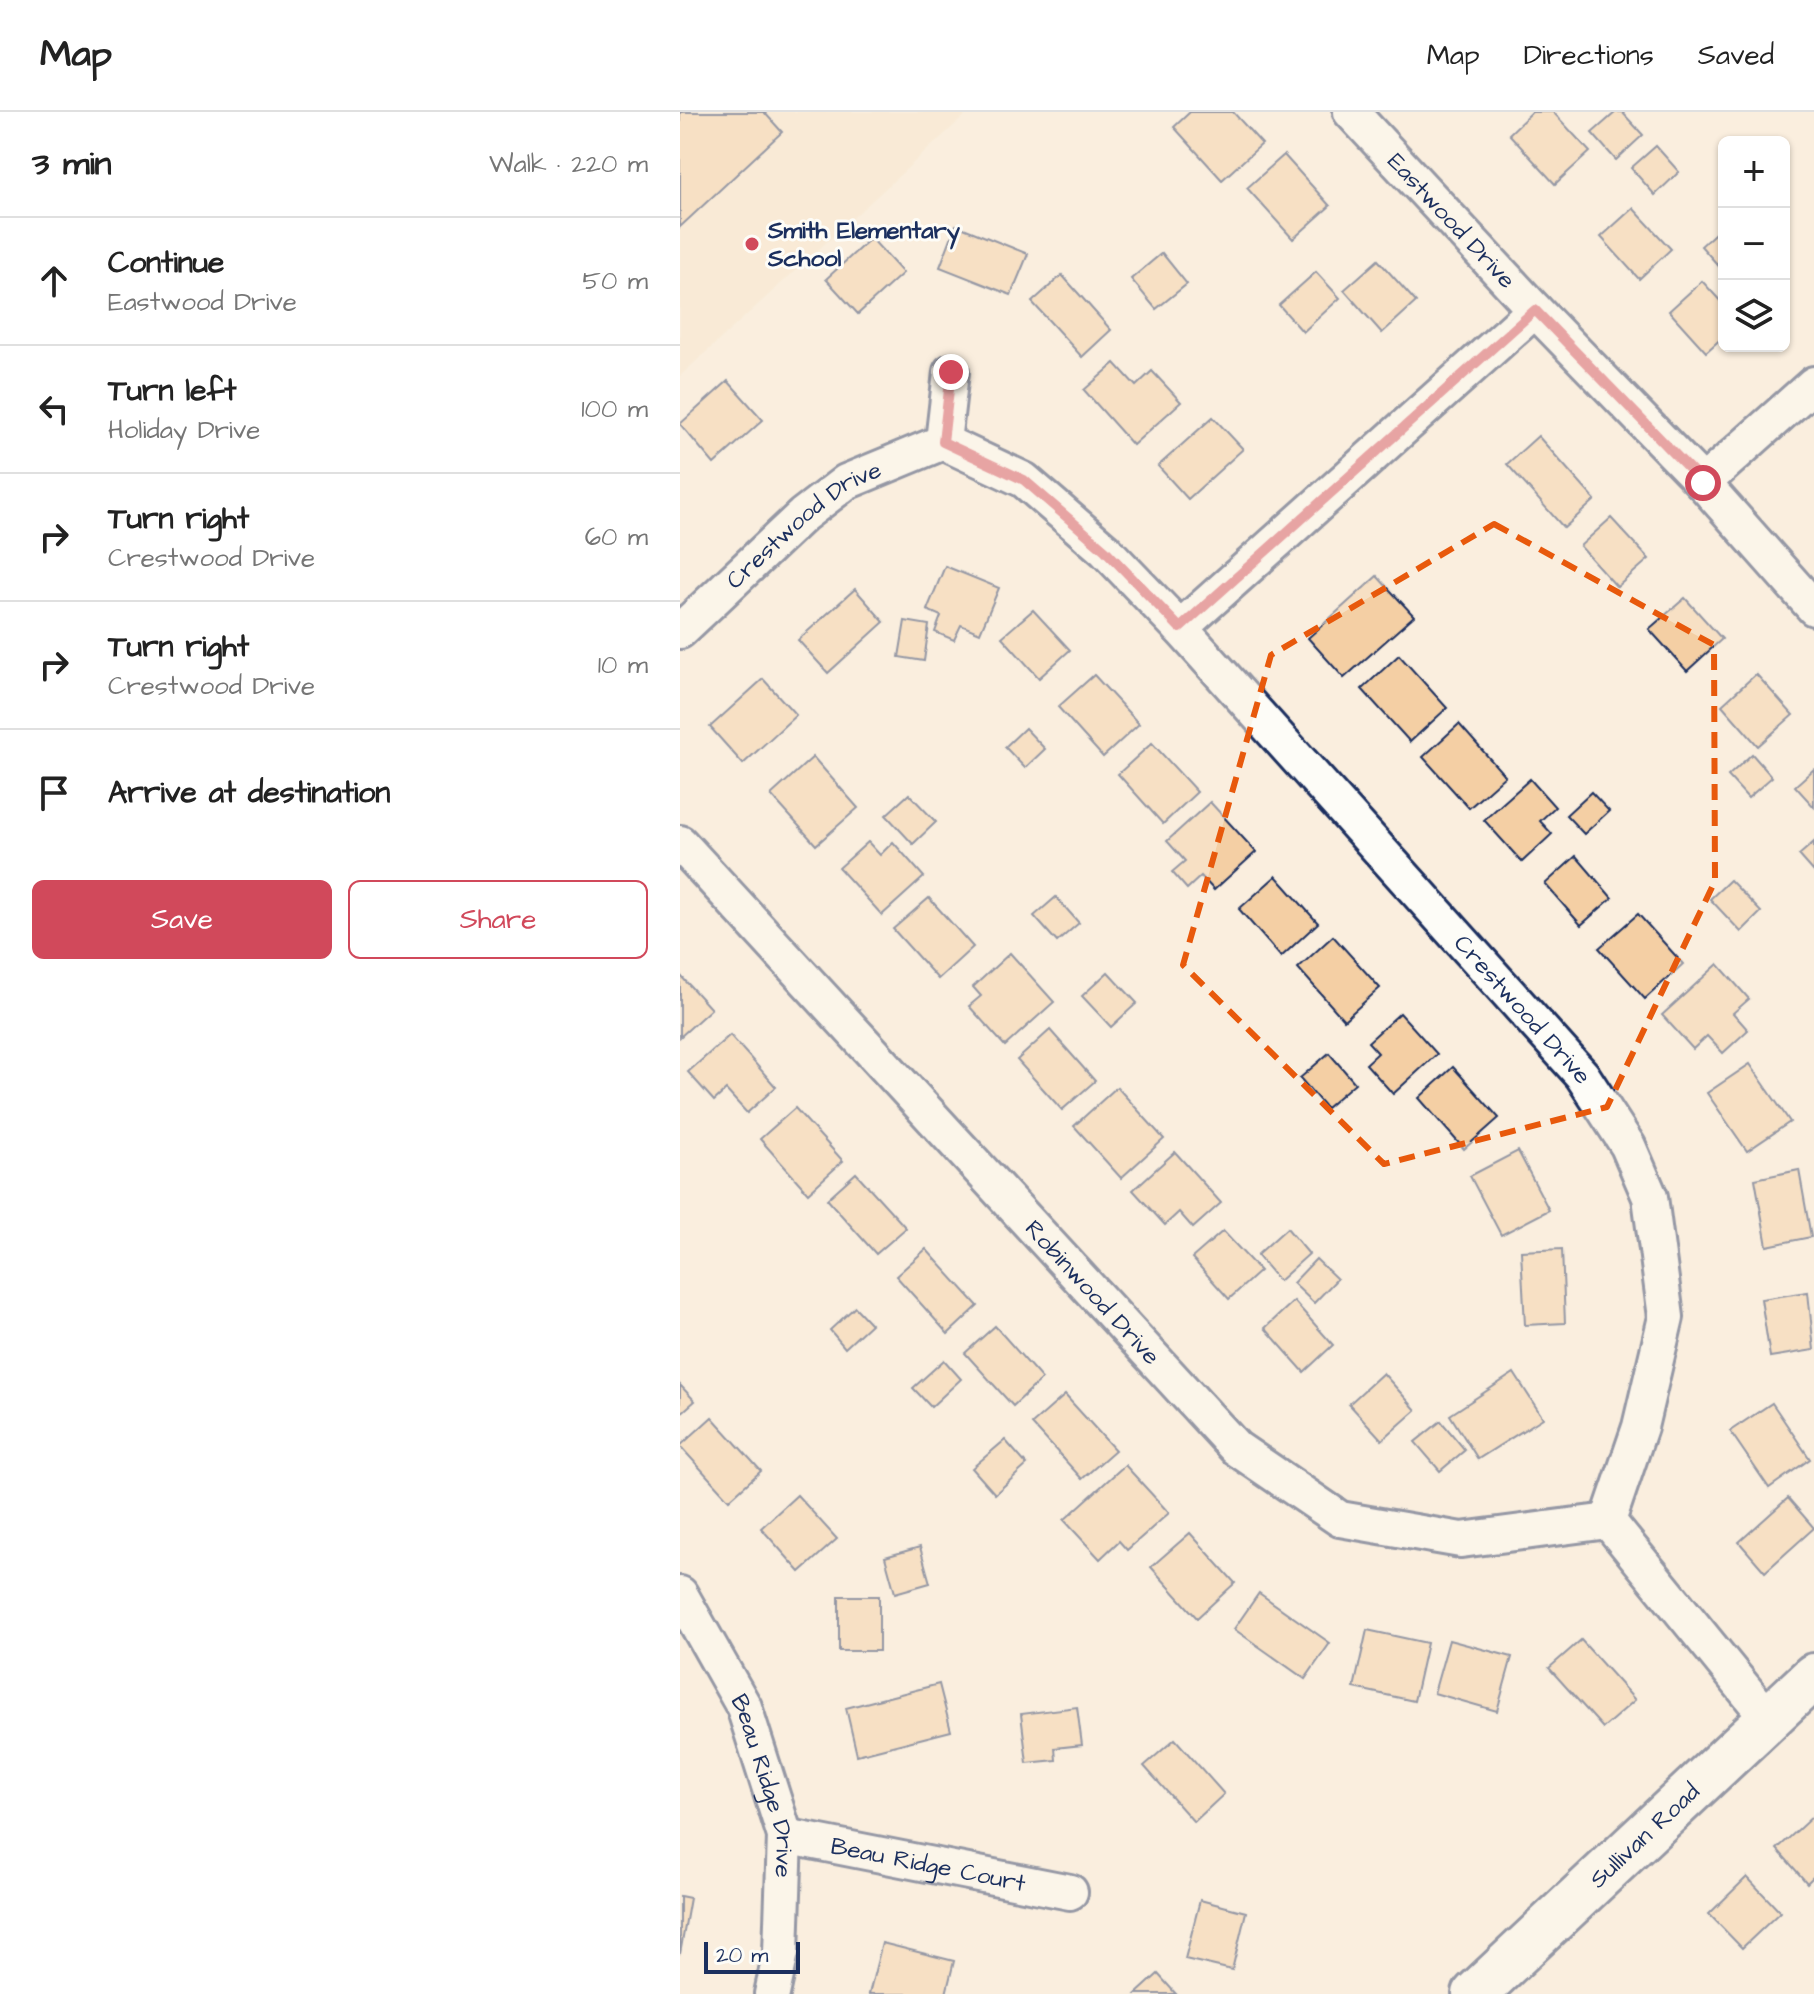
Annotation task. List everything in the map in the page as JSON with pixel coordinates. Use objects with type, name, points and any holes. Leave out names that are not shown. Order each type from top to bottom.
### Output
[{"type":"street","name":"Eastwood Drive","points":[[1351,112],[1535,310],[1703,483],[1814,608]]},
{"type":"street","points":[[1180,628],[1535,310]]},
{"type":"street","points":[[943,442],[951,372]]},
{"type":"street","points":[[1703,483],[1814,384]]},
{"type":"street","name":"Crestwood Drive","points":[[680,631],[803,515],[846,482],[943,442],[1024,480],[1105,550],[1180,628],[1582,1075],[1628,1146],[1650,1197],[1666,1317],[1640,1427],[1608,1521]]},
{"type":"street","name":"Robinwood Drive","points":[[680,843],[1236,1448],[1340,1519],[1461,1540],[1608,1521]]},
{"type":"street","points":[[1608,1521],[1768,1718]]},
{"type":"street","name":"Beau Ridge Drive","points":[[680,1594],[744,1707],[785,1836],[781,1952],[772,1994]]},
{"type":"street","name":"Sullivan Road","points":[[1475,1994],[1814,1676]]},
{"type":"street","name":"Beau Ridge Court","points":[[785,1836],[1070,1892]]},
{"type":"highlighted area","points":[[1494,524],[1714,645],[1715,881],[1607,1107],[1384,1164],[1183,965],[1271,655]]},
{"type":"shaded area","name":"Smith Elementary School","points":[[680,112],[969,112],[680,376]]},
{"type":"building","points":[[680,112],[764,112],[782,132],[680,227]]},
{"type":"building","points":[[1190,112],[1233,112],[1262,144],[1222,180],[1174,127]]},
{"type":"building","points":[[1532,112],[1553,112],[1590,152],[1555,184],[1509,134]]},
{"type":"building","points":[[1616,112],[1622,112],[1643,135],[1616,160],[1592,133]]},
{"type":"building","points":[[1656,146],[1679,172],[1655,195],[1631,168]]},
{"type":"building","points":[[1284,155],[1330,206],[1293,239],[1247,188]]},
{"type":"building","points":[[1633,208],[1671,249],[1639,279],[1601,237]]},
{"type":"building","points":[[956,225],[1028,254],[1011,295],[940,267]]},
{"type":"building","points":[[1718,230],[1718,265],[1701,246]]},
{"type":"building","points":[[871,238],[903,273],[858,314],[826,279]]},
{"type":"building","points":[[1162,253],[1187,284],[1156,309],[1131,279]]},
{"type":"building","points":[[1378,260],[1416,302],[1382,333],[1344,290]]},
{"type":"building","points":[[1316,272],[1340,298],[1303,332],[1279,305]]},
{"type":"building","points":[[1062,275],[1111,330],[1082,357],[1032,302]]},
{"type":"building","points":[[1702,281],[1718,298],[1718,341],[1706,352],[1669,311]]},
{"type":"building","points":[[1115,363],[1136,386],[1152,371],[1181,402],[1133,445],[1084,390]]},
{"type":"building","points":[[728,381],[763,420],[714,464],[680,424]]},
{"type":"building","points":[[1213,417],[1243,449],[1188,499],[1158,466]]},
{"type":"building","points":[[1538,436],[1595,500],[1564,528],[1507,464]]},
{"type":"building","points":[[1611,518],[1649,559],[1617,587],[1580,546]]},
{"type":"building","points":[[945,566],[999,588],[980,633],[961,625],[954,640],[935,632],[941,616],[927,610]]},
{"type":"building","points":[[1377,576],[1414,616],[1344,678],[1308,638]]},
{"type":"building","points":[[855,589],[884,622],[828,673],[798,640]]},
{"type":"building","points":[[1685,598],[1722,639],[1687,671],[1649,629]]},
{"type":"building","points":[[1033,610],[1070,650],[1039,678],[1002,637]]},
{"type":"building","points":[[905,621],[929,625],[924,661],[899,657]]},
{"type":"building","points":[[1399,655],[1447,708],[1410,742],[1362,689]]},
{"type":"building","points":[[1756,674],[1793,715],[1758,746],[1722,705]]},
{"type":"building","points":[[1094,675],[1139,724],[1103,757],[1058,707]]},
{"type":"building","points":[[763,679],[796,715],[743,764],[710,727]]},
{"type":"building","points":[[1459,724],[1505,776],[1469,808],[1423,757]]},
{"type":"building","points":[[1025,728],[1045,749],[1025,768],[1005,747]]},
{"type":"building","points":[[1152,743],[1197,792],[1163,824],[1118,774]]},
{"type":"building","points":[[1752,754],[1772,777],[1748,798],[1728,776]]},
{"type":"building","points":[[813,757],[858,808],[816,845],[771,795]]},
{"type":"building","points":[[1814,769],[1814,807],[1795,786]]},
{"type":"building","points":[[1530,779],[1555,807],[1540,821],[1552,834],[1522,862],[1484,820]]},
{"type":"building","points":[[1591,792],[1609,811],[1584,834],[1566,815]]},
{"type":"building","points":[[909,794],[936,822],[913,844],[886,815]]},
{"type":"building","points":[[1210,802],[1256,852],[1214,890],[1201,876],[1187,889],[1172,872],[1185,861],[1167,841]]},
{"type":"building","points":[[868,842],[880,855],[893,842],[924,877],[882,915],[839,868]]},
{"type":"building","points":[[1814,842],[1814,872],[1799,855]]},
{"type":"building","points":[[1576,856],[1612,898],[1581,925],[1545,884]]},
{"type":"building","points":[[1276,876],[1318,923],[1281,957],[1239,909]]},
{"type":"building","points":[[1730,880],[1761,912],[1741,932],[1710,899]]},
{"type":"building","points":[[1056,897],[1079,923],[1057,942],[1034,916]]},
{"type":"building","points":[[929,898],[973,947],[938,979],[893,929]]},
{"type":"building","points":[[1638,914],[1683,964],[1645,999],[1599,948]]},
{"type":"building","points":[[1333,936],[1380,988],[1344,1020],[1298,968]]},
{"type":"building","points":[[1010,953],[1054,1002],[1005,1046],[969,1006],[981,996],[973,987]]},
{"type":"building","points":[[1718,964],[1749,999],[1733,1013],[1748,1030],[1723,1053],[1707,1036],[1693,1049],[1662,1015]]},
{"type":"building","points":[[1108,972],[1137,1003],[1111,1027],[1082,996]]},
{"type":"building","points":[[680,975],[711,1009],[680,1037]]},
{"type":"building","points":[[1400,1013],[1437,1054],[1393,1094],[1366,1064],[1378,1053],[1368,1042]]},
{"type":"building","points":[[1050,1030],[1095,1081],[1062,1110],[1017,1060]]},
{"type":"building","points":[[730,1035],[776,1087],[747,1113],[726,1090],[714,1101],[688,1072]]},
{"type":"building","points":[[1329,1053],[1355,1083],[1326,1108],[1300,1078]]},
{"type":"building","points":[[1750,1064],[1790,1122],[1747,1151],[1707,1093]]},
{"type":"building","points":[[1453,1067],[1499,1118],[1464,1149],[1419,1098]]},
{"type":"building","points":[[1117,1087],[1164,1139],[1121,1178],[1074,1126]]},
{"type":"building","points":[[795,1108],[843,1161],[808,1193],[760,1139]]},
{"type":"building","points":[[1518,1151],[1549,1210],[1501,1235],[1470,1176]]},
{"type":"building","points":[[1175,1152],[1221,1203],[1193,1228],[1179,1212],[1165,1225],[1133,1190]]},
{"type":"building","points":[[1799,1170],[1811,1237],[1767,1246],[1755,1179]]},
{"type":"building","points":[[856,1173],[906,1228],[876,1254],[827,1199]]},
{"type":"building","points":[[1287,1228],[1309,1254],[1279,1281],[1257,1255]]},
{"type":"building","points":[[1223,1231],[1260,1271],[1229,1299],[1192,1258]]},
{"type":"building","points":[[926,1249],[978,1306],[948,1334],[896,1276]]},
{"type":"building","points":[[1562,1249],[1565,1323],[1525,1325],[1521,1251]]},
{"type":"building","points":[[1316,1259],[1337,1279],[1314,1303],[1293,1283]]},
{"type":"building","points":[[1808,1292],[1814,1350],[1770,1357],[1761,1299]]},
{"type":"building","points":[[1294,1301],[1333,1345],[1304,1372],[1265,1328]]},
{"type":"building","points":[[855,1307],[871,1324],[845,1348],[830,1330]]},
{"type":"building","points":[[995,1326],[1042,1379],[1013,1406],[965,1353]]},
{"type":"building","points":[[944,1360],[961,1379],[931,1407],[913,1388]]},
{"type":"building","points":[[1383,1373],[1416,1410],[1382,1440],[1349,1404]]},
{"type":"building","points":[[1514,1373],[1543,1418],[1478,1459],[1450,1415]]},
{"type":"building","points":[[680,1385],[695,1401],[680,1414]]},
{"type":"building","points":[[1065,1395],[1115,1450],[1082,1479],[1032,1424]]},
{"type":"building","points":[[1772,1403],[1810,1459],[1769,1488],[1730,1431]]},
{"type":"building","points":[[712,1417],[761,1471],[729,1500],[680,1446]]},
{"type":"building","points":[[1441,1421],[1465,1450],[1440,1471],[1415,1442]]},
{"type":"building","points":[[1005,1440],[1027,1465],[995,1494],[972,1468]]},
{"type":"building","points":[[1125,1465],[1169,1513],[1127,1550],[1119,1541],[1100,1559],[1064,1520]]},
{"type":"building","points":[[797,1495],[837,1539],[800,1572],[761,1528]]},
{"type":"building","points":[[1788,1498],[1814,1528],[1765,1572],[1739,1542]]},
{"type":"building","points":[[1190,1533],[1235,1583],[1197,1618],[1151,1567]]},
{"type":"building","points":[[920,1547],[930,1583],[895,1593],[885,1557]]},
{"type":"building","points":[[1259,1593],[1330,1643],[1305,1679],[1234,1629]]},
{"type":"building","points":[[839,1596],[879,1596],[879,1651],[839,1651]]},
{"type":"building","points":[[1367,1630],[1427,1643],[1414,1701],[1354,1688]]},
{"type":"building","points":[[1449,1640],[1512,1657],[1497,1711],[1434,1693]]},
{"type":"building","points":[[1581,1640],[1635,1700],[1603,1728],[1549,1668]]},
{"type":"building","points":[[939,1684],[951,1731],[857,1755],[846,1708]]},
{"type":"building","points":[[1077,1707],[1082,1745],[1055,1748],[1056,1760],[1027,1763],[1021,1714]]},
{"type":"building","points":[[1175,1739],[1224,1794],[1194,1822],[1144,1766]]},
{"type":"building","points":[[1814,1815],[1814,1876],[1807,1883],[1777,1849]]},
{"type":"building","points":[[1747,1877],[1780,1912],[1742,1948],[1709,1914]]},
{"type":"building","points":[[680,1896],[690,1898],[680,1954]]},
{"type":"building","points":[[1200,1900],[1246,1912],[1232,1970],[1185,1959]]},
{"type":"building","points":[[882,1943],[954,1961],[946,1994],[869,1994]]},
{"type":"building","points":[[1158,1974],[1176,1994],[1136,1994]]},
{"type":"place","name":"Smith Elementary School","points":[[752,244]]},
{"type":"route","points":[[951,372],[943,442],[1024,480],[1105,550],[1180,628],[1535,310],[1703,483]]}]
